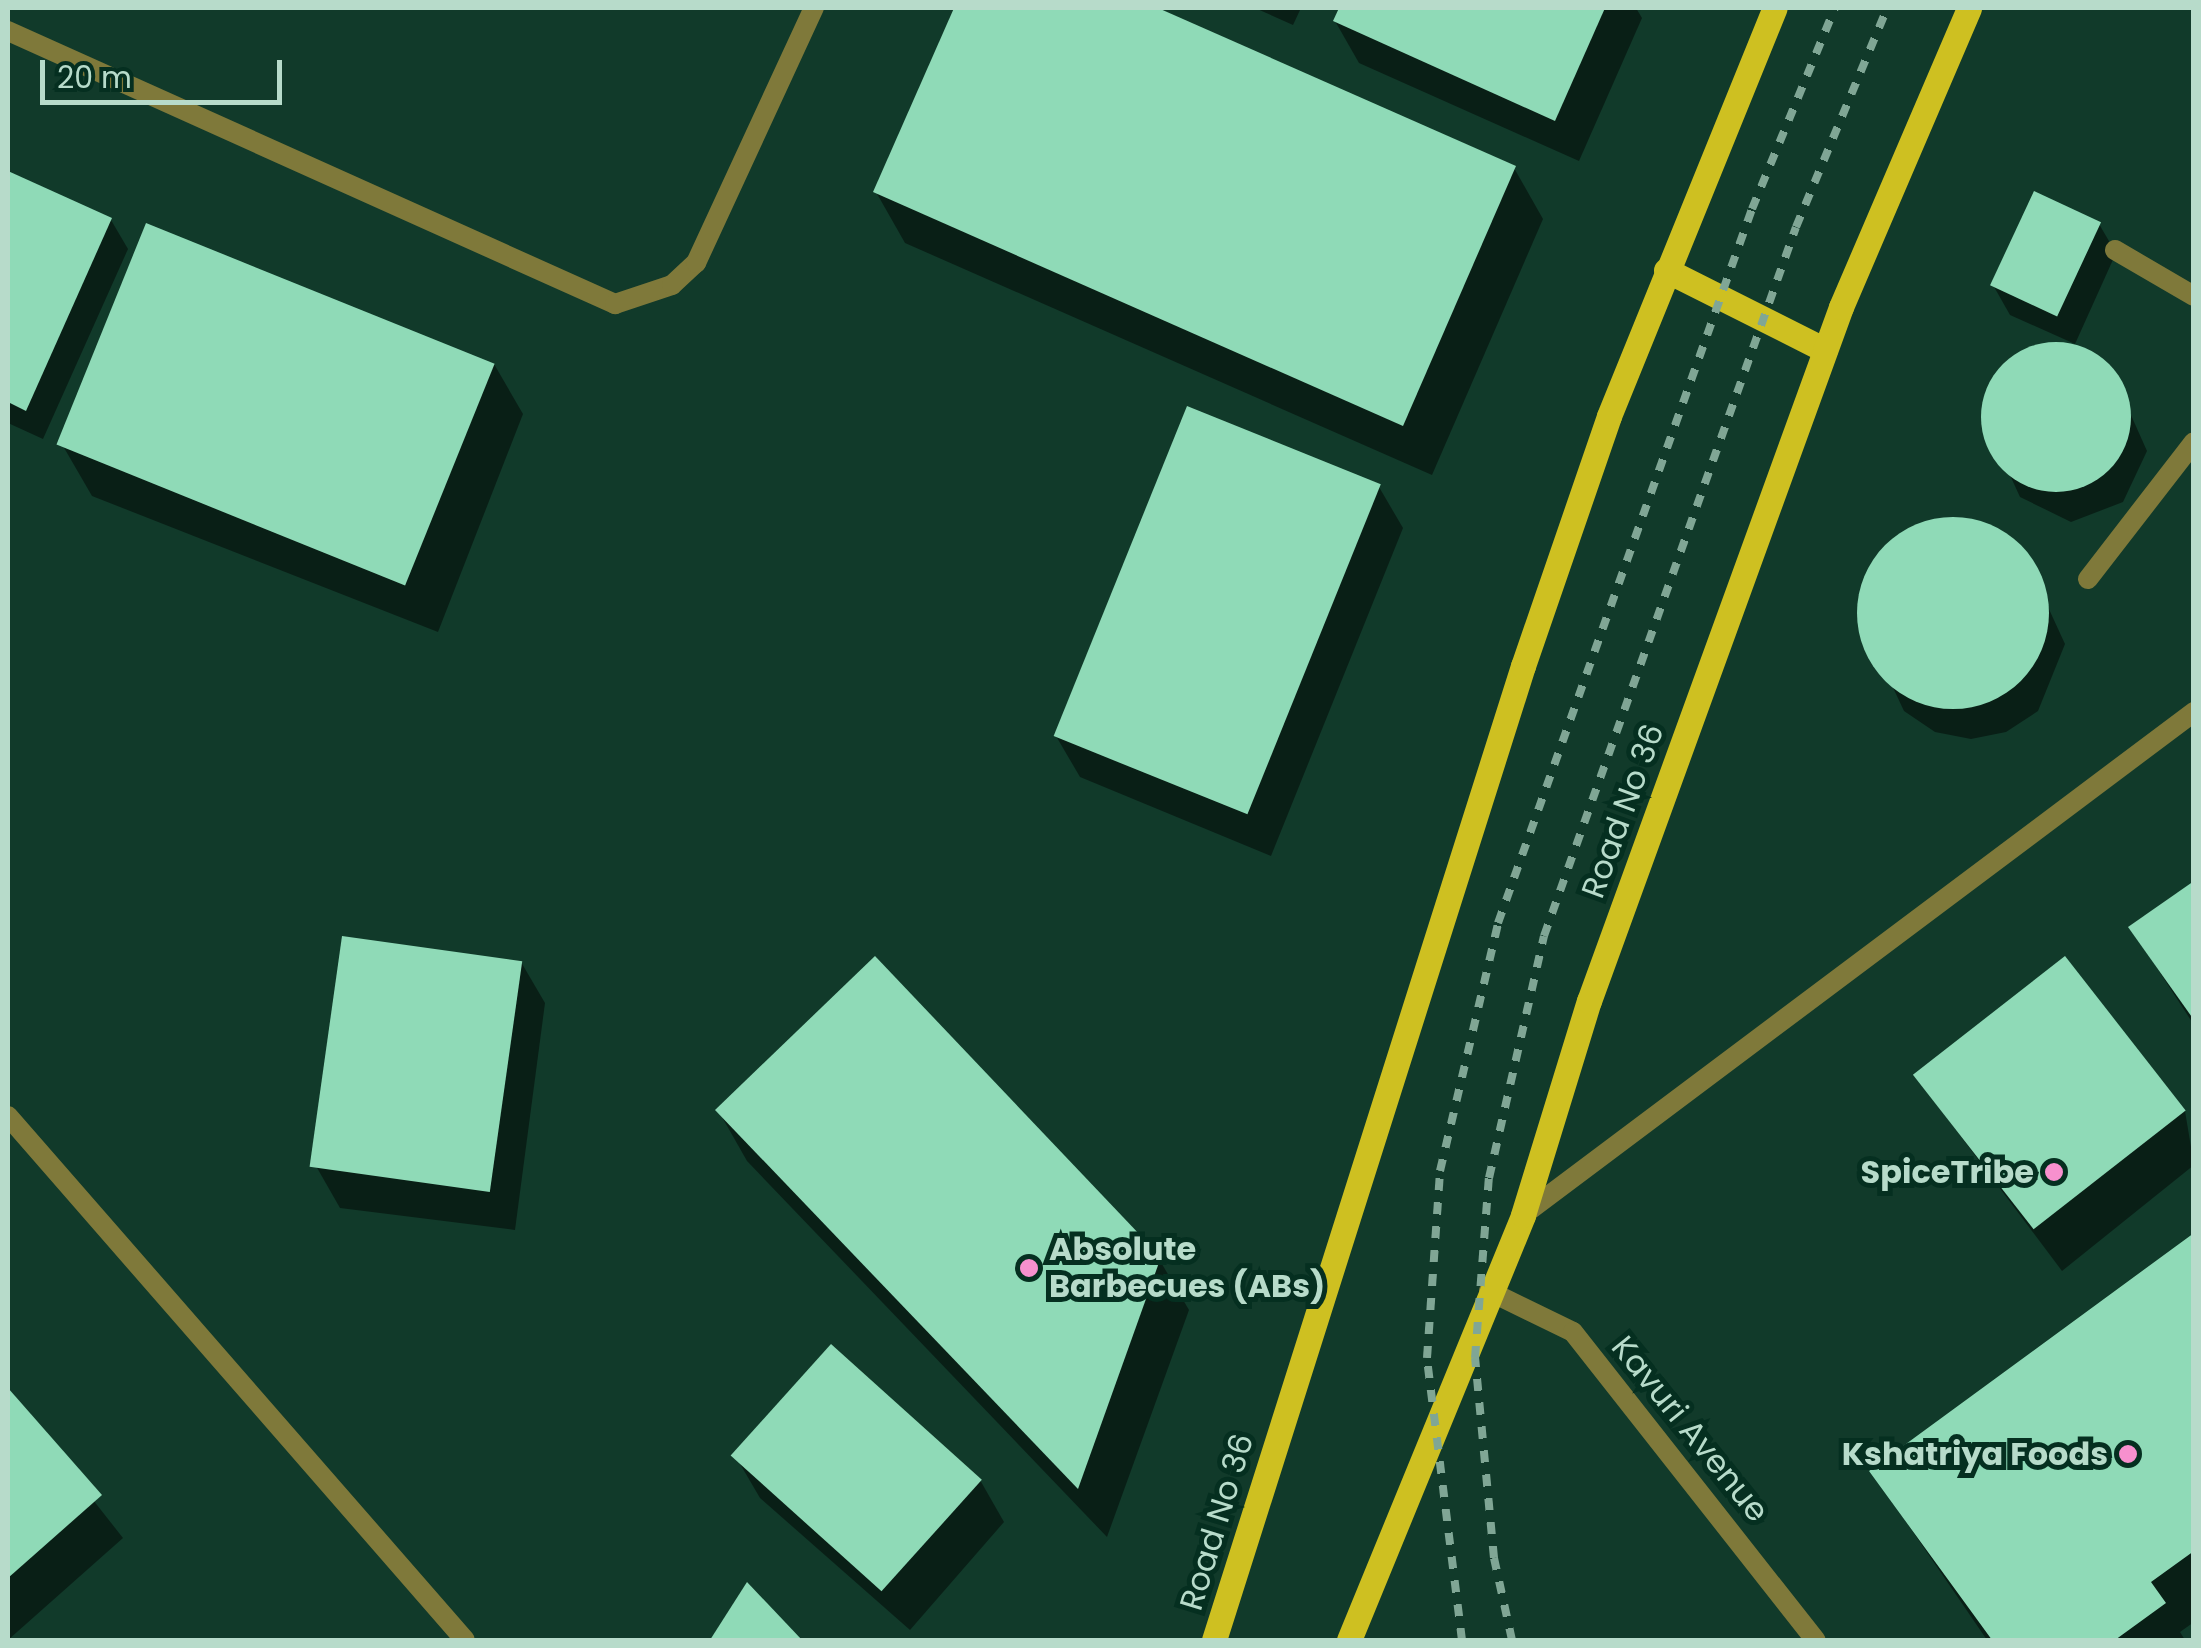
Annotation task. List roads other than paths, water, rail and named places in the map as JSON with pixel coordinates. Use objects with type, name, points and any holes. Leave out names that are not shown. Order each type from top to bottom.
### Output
[{"type":"main road","name":"Road No 36","points":[[1214,1640],[1523,666],[1666,270],[1776,8]]},
{"type":"main road","name":"Road No 36","points":[[1348,1640],[1523,1214],[1589,1001],[1825,350],[1969,8]]},
{"type":"main road","points":[[1666,270],[1825,350]]},
{"type":"street","points":[[8,31],[615,304],[672,286],[696,264],[814,8]]},
{"type":"street","points":[[2114,250],[2194,296]]},
{"type":"street","points":[[2088,579],[2194,442]]},
{"type":"street","points":[[1523,1214],[2194,712]]},
{"type":"street","points":[[8,1116],[466,1640]]},
{"type":"street","name":"Kavuri Avenue","points":[[1489,1291],[1572,1332],[1815,1640]]},
{"type":"railway","points":[[1462,1640],[1427,1358],[1440,1171],[1498,923],[1752,209],[1835,8]]},
{"type":"railway","points":[[1512,1640],[1494,1558],[1475,1358],[1489,1178],[1544,936],[1796,227],[1887,8]]},
{"type":"place","name":"SpiceTribe","points":[[2054,1172]]},
{"type":"place","name":"Absolute Barbecues (ABs)","points":[[1029,1268]]},
{"type":"place","name":"Kshatriya Foods","points":[[2128,1454]]}]
